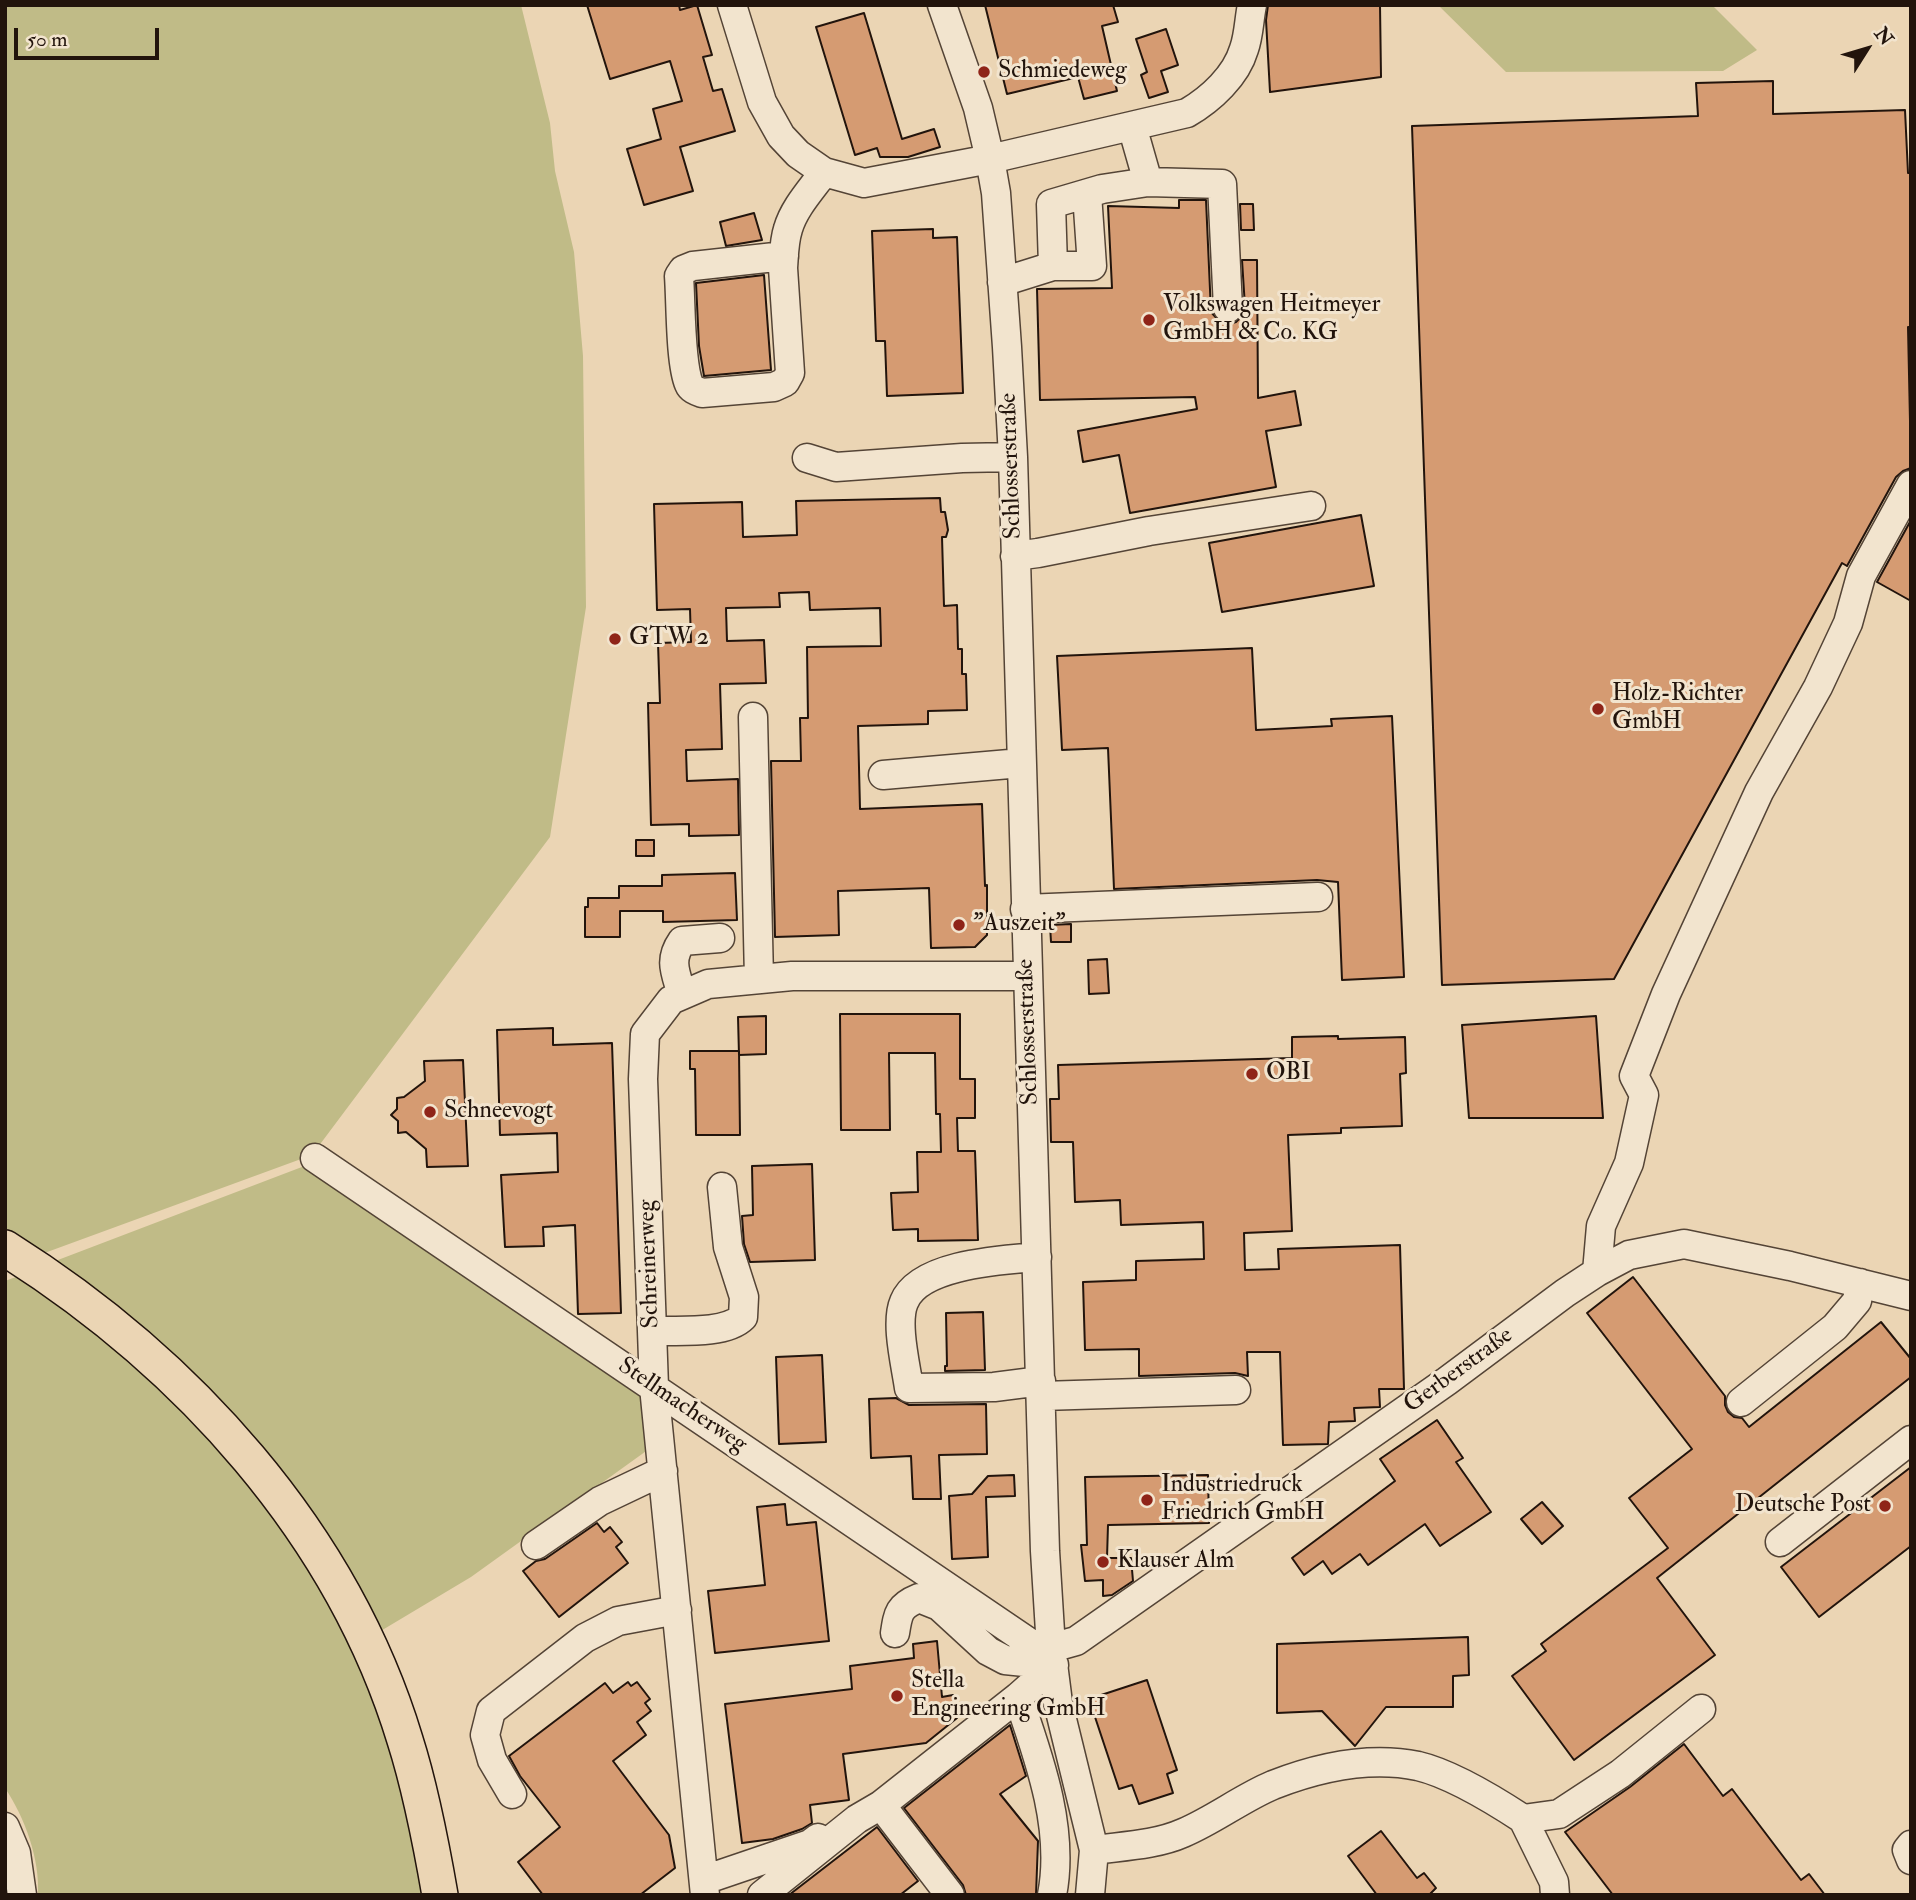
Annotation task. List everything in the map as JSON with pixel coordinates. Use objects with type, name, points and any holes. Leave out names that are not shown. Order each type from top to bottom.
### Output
[{"type":"main road","points":[[5,1248],[77,1296],[127,1335],[182,1385],[254,1465],[314,1548],[362,1633],[386,1686],[405,1739],[420,1795],[440,1895]]},
{"type":"street","points":[[732,5],[762,103],[781,136],[798,154],[824,172],[864,183],[990,159],[1187,113],[1206,102],[1231,74],[1244,50],[1252,5]]},
{"type":"street","name":"Schlosserstraße","points":[[942,5],[978,108],[996,193],[1013,457],[1026,976],[1042,1388],[1045,1551],[1058,1703],[1094,1850],[1090,1895]]},
{"type":"street","points":[[1132,126],[1148,183]]},
{"type":"street","points":[[784,256],[693,266],[683,270],[679,276],[685,365],[689,385],[693,390],[702,393],[774,387],[785,382],[790,373],[783,268],[787,231],[794,214],[824,172]]},
{"type":"street","points":[[1053,266],[1051,204],[1102,189],[1148,183],[1222,184],[1228,308]]},
{"type":"street","points":[[1002,282],[1053,266],[1092,266],[1087,194]]},
{"type":"street","points":[[807,458],[836,467],[1013,457]]},
{"type":"street","points":[[1597,1272],[1601,1226],[1629,1163],[1644,1095],[1634,1076],[1666,994],[1759,792],[1818,687],[1848,623],[1861,576],[1911,485]]},
{"type":"street","points":[[1016,556],[1149,531],[1311,506]]},
{"type":"street","points":[[753,717],[759,979]]},
{"type":"street","points":[[883,775],[1021,763]]},
{"type":"street","points":[[1025,909],[1318,897]]},
{"type":"street","points":[[682,995],[673,964],[675,951],[682,941],[720,938]]},
{"type":"street","name":"Schreinerweg","points":[[705,1887],[654,1387],[643,1079],[645,1034],[671,1000],[708,984],[792,976],[1026,976]]},
{"type":"street","name":"Stellmacherweg","points":[[315,1158],[1053,1656]]},
{"type":"street","points":[[652,1331],[701,1330],[737,1323],[743,1317],[744,1297],[728,1247],[722,1186]]},
{"type":"street","name":"Gerberstraße","points":[[1053,1656],[1447,1381],[1597,1272],[1629,1255],[1684,1244],[1911,1296]]},
{"type":"street","points":[[1037,1257],[972,1264],[937,1275],[914,1287],[904,1302],[901,1321],[909,1388],[1236,1390]]},
{"type":"street","points":[[1741,1402],[1835,1327],[1857,1301],[1860,1283]]},
{"type":"street","points":[[1780,1542],[1911,1440]]},
{"type":"street","points":[[537,1545],[600,1501],[663,1471]]},
{"type":"street","points":[[895,1633],[898,1614],[908,1602],[919,1598],[939,1606],[988,1651],[1005,1660],[1053,1656]]},
{"type":"street","points":[[512,1794],[492,1760],[485,1735],[491,1711],[585,1638],[618,1621],[677,1610]]},
{"type":"street","points":[[762,1895],[1018,1697],[1053,1656]]},
{"type":"street","points":[[1018,1697],[1043,1779],[1054,1834],[1056,1861],[1052,1895]]},
{"type":"street","points":[[1523,1819],[1559,1814],[1620,1774],[1701,1709]]},
{"type":"street","points":[[1094,1850],[1138,1845],[1181,1834],[1271,1786],[1329,1767],[1376,1761],[1421,1767],[1479,1791],[1523,1819],[1554,1882],[1555,1895]]},
{"type":"street","points":[[881,1805],[950,1895]]},
{"type":"street","points":[[705,1887],[810,1844],[837,1818]]},
{"type":"street","points":[[5,1827],[16,1853],[22,1895]]},
{"type":"street","points":[[1911,1845],[1907,1850],[1911,1860]]},
{"type":"shaded area","points":[[5,5],[521,5],[550,123],[555,171],[574,252],[583,356],[586,607],[550,837],[312,1155],[39,1255],[5,1235]]},
{"type":"shaded area","points":[[1438,5],[1712,5],[1757,50],[1723,71],[1506,72]]},
{"type":"shaded area","points":[[315,1162],[642,1386],[649,1449],[471,1577],[374,1635],[353,1590],[50,1263]]},
{"type":"shaded area","points":[[24,1274],[123,1348],[223,1444],[305,1554],[377,1690],[429,1895],[38,1895],[37,1867],[30,1839],[5,1788],[5,1281]]},
{"type":"building","points":[[587,5],[679,5],[680,10],[697,5],[712,55],[703,57],[713,91],[722,89],[735,131],[680,147],[693,191],[644,205],[627,149],[661,139],[653,109],[682,101],[670,61],[610,79]]},
{"type":"building","points":[[985,5],[1113,5],[1118,22],[1102,26],[1117,91],[1084,99],[1078,77],[1007,94]]},
{"type":"building","points":[[1268,5],[1380,5],[1381,77],[1270,92],[1266,20]]},
{"type":"building","points":[[864,13],[902,139],[934,129],[940,147],[908,157],[880,157],[877,148],[855,155],[816,27]]},
{"type":"building","points":[[1166,29],[1178,65],[1161,71],[1168,92],[1149,98],[1141,75],[1147,72],[1136,39]]},
{"type":"building","name":"Holz-Richter GmbH","points":[[1773,81],[1773,114],[1905,110],[1908,173],[1911,173],[1911,327],[1908,327],[1911,468],[1896,477],[1847,566],[1842,563],[1614,979],[1442,985],[1412,126],[1698,116],[1696,83]]},
{"type":"building","points":[[1179,200],[1206,200],[1211,312],[1220,322],[1229,324],[1242,316],[1245,307],[1242,260],[1257,260],[1258,398],[1295,391],[1301,425],[1266,431],[1276,487],[1130,513],[1119,455],[1083,462],[1078,431],[1197,409],[1195,397],[1040,400],[1037,289],[1112,288],[1108,206],[1179,208]]},
{"type":"building","points":[[1240,204],[1253,204],[1254,230],[1241,230]]},
{"type":"building","points":[[754,213],[762,240],[726,246],[720,222]]},
{"type":"building","points":[[933,229],[933,238],[957,237],[963,393],[887,396],[885,341],[876,341],[872,231]]},
{"type":"building","points":[[764,275],[771,370],[704,376],[699,346],[696,283]]},
{"type":"building","points":[[940,498],[941,512],[945,512],[948,530],[946,537],[942,537],[944,606],[957,605],[958,649],[962,649],[962,674],[966,674],[967,710],[928,711],[928,724],[858,726],[860,809],[982,804],[987,935],[975,947],[931,948],[929,888],[838,891],[839,935],[775,937],[771,761],[801,761],[800,718],[808,718],[807,647],[881,646],[880,608],[810,610],[809,592],[779,593],[780,607],[726,608],[727,641],[764,640],[766,683],[720,684],[722,749],[686,750],[687,781],[738,779],[739,835],[689,836],[689,824],[651,825],[648,703],[660,703],[658,643],[691,642],[690,609],[657,610],[654,504],[742,502],[743,537],[797,535],[796,501]]},
{"type":"building","points":[[1361,515],[1374,586],[1222,612],[1209,543]]},
{"type":"building","points":[[1911,520],[1911,601],[1877,582]]},
{"type":"building","points":[[1252,648],[1256,730],[1332,726],[1331,719],[1392,716],[1404,977],[1342,980],[1338,882],[1317,880],[1114,889],[1108,748],[1062,750],[1057,656]]},
{"type":"building","points":[[636,840],[654,840],[654,856],[636,856]]},
{"type":"building","points":[[735,873],[737,920],[663,922],[663,911],[620,911],[620,937],[585,937],[585,907],[588,907],[588,898],[619,898],[619,886],[662,886],[662,875]]},
{"type":"building","points":[[1071,924],[1071,942],[1051,942],[1050,925]]},
{"type":"building","points":[[1107,959],[1109,993],[1089,994],[1088,960]]},
{"type":"building","points":[[840,1014],[960,1014],[960,1079],[975,1079],[975,1118],[957,1118],[958,1151],[975,1151],[978,1240],[918,1241],[918,1229],[893,1230],[891,1193],[918,1192],[917,1152],[941,1152],[940,1114],[936,1114],[935,1053],[889,1053],[890,1130],[841,1130]]},
{"type":"building","points":[[766,1016],[766,1054],[739,1055],[738,1017]]},
{"type":"building","points":[[1596,1016],[1603,1118],[1469,1118],[1462,1025]]},
{"type":"building","points":[[553,1028],[553,1045],[612,1043],[621,1313],[578,1314],[575,1225],[543,1227],[544,1246],[505,1247],[501,1175],[558,1172],[557,1133],[500,1135],[497,1030]]},
{"type":"building","points":[[1338,1036],[1338,1039],[1405,1037],[1406,1073],[1400,1074],[1402,1126],[1341,1128],[1341,1133],[1288,1135],[1292,1231],[1244,1233],[1245,1270],[1279,1269],[1278,1249],[1400,1245],[1404,1389],[1379,1389],[1380,1407],[1354,1408],[1355,1421],[1329,1422],[1328,1444],[1283,1445],[1280,1352],[1247,1352],[1248,1376],[1235,1373],[1139,1376],[1139,1349],[1085,1350],[1083,1282],[1136,1280],[1136,1261],[1204,1259],[1203,1222],[1121,1225],[1120,1200],[1075,1202],[1073,1142],[1051,1142],[1050,1099],[1059,1099],[1058,1065],[1292,1058],[1292,1037]]},
{"type":"building","points":[[690,1051],[739,1051],[740,1135],[696,1135],[695,1069],[690,1069]]},
{"type":"building","name":"Schneevogt","points":[[463,1060],[468,1166],[427,1167],[426,1149],[406,1132],[398,1133],[398,1121],[391,1115],[397,1109],[397,1098],[404,1097],[425,1081],[424,1061]]},
{"type":"building","points":[[812,1164],[815,1260],[750,1262],[744,1244],[742,1216],[753,1215],[752,1166]]},
{"type":"building","points":[[1633,1277],[1725,1396],[1728,1412],[1734,1417],[1742,1418],[1749,1427],[1881,1322],[1911,1359],[1911,1377],[1657,1578],[1715,1655],[1574,1760],[1512,1676],[1546,1651],[1541,1644],[1668,1548],[1629,1498],[1692,1449],[1587,1313]]},
{"type":"building","points":[[983,1312],[985,1370],[945,1371],[946,1313]]},
{"type":"building","points":[[822,1355],[826,1442],[779,1444],[776,1357]]},
{"type":"building","points":[[896,1398],[909,1405],[986,1404],[987,1454],[939,1455],[941,1499],[913,1499],[911,1456],[871,1458],[869,1399]]},
{"type":"building","points":[[1437,1420],[1463,1458],[1456,1462],[1491,1512],[1440,1546],[1425,1524],[1368,1565],[1360,1554],[1332,1574],[1323,1561],[1304,1575],[1292,1558],[1395,1481],[1380,1459]]},
{"type":"building","name":"Deutsche Post","points":[[1911,1467],[1911,1546],[1819,1617],[1781,1567]]},
{"type":"building","points":[[1014,1475],[1015,1496],[986,1497],[988,1557],[952,1559],[949,1496],[972,1494],[988,1476]]},
{"type":"building","name":"Industriedruck Friedrich GmbH","points":[[1208,1475],[1209,1523],[1108,1525],[1107,1558],[1131,1558],[1133,1581],[1112,1595],[1103,1596],[1103,1580],[1085,1581],[1081,1545],[1087,1545],[1085,1477]]},
{"type":"building","points":[[1542,1502],[1563,1526],[1542,1544],[1521,1519]]},
{"type":"building","points":[[785,1504],[787,1525],[816,1522],[829,1641],[715,1653],[708,1591],[765,1585],[757,1507]]},
{"type":"building","points":[[597,1523],[604,1532],[610,1527],[622,1542],[616,1547],[628,1563],[559,1617],[523,1571]]},
{"type":"building","points":[[1468,1637],[1469,1675],[1453,1676],[1453,1707],[1386,1707],[1355,1746],[1322,1711],[1277,1713],[1277,1644]]},
{"type":"building","points":[[937,1641],[942,1697],[953,1695],[957,1718],[926,1743],[843,1754],[849,1800],[810,1805],[812,1823],[802,1829],[773,1839],[742,1843],[725,1704],[852,1689],[850,1666],[914,1658],[913,1644]]},
{"type":"building","points":[[1147,1680],[1177,1770],[1167,1774],[1173,1793],[1139,1804],[1132,1785],[1119,1789],[1089,1699]]},
{"type":"building","points":[[628,1682],[631,1686],[637,1682],[650,1699],[645,1703],[651,1711],[637,1722],[646,1735],[613,1761],[669,1835],[675,1868],[640,1895],[543,1895],[518,1862],[560,1827],[520,1776],[509,1756],[605,1683],[613,1693]]},
{"type":"building","points":[[1010,1725],[1026,1776],[1000,1794],[1038,1841],[1036,1895],[966,1895],[963,1885],[904,1808]]},
{"type":"building","points":[[1684,1744],[1723,1796],[1732,1789],[1801,1880],[1809,1874],[1825,1895],[1613,1895],[1565,1832],[1630,1787]]},
{"type":"building","points":[[877,1827],[918,1881],[900,1895],[789,1895]]},
{"type":"building","points":[[1381,1831],[1417,1878],[1424,1873],[1436,1888],[1429,1895],[1377,1895],[1348,1856]]},
{"type":"place","name":"Schmiedeweg","points":[[984,72]]},
{"type":"place","name":"Volkswagen Heitmeyer GmbH & Co. KG","points":[[1149,320]]},
{"type":"place","name":"GTW 2","points":[[615,639]]},
{"type":"place","name":"Holz-Richter GmbH","points":[[1598,709]]},
{"type":"place","name":"\"Auszeit\"","points":[[959,925]]},
{"type":"place","name":"OBI","points":[[1252,1074]]},
{"type":"place","name":"Schneevogt","points":[[430,1112]]},
{"type":"place","name":"Industriedruck Friedrich GmbH","points":[[1147,1500]]},
{"type":"place","name":"Deutsche Post","points":[[1885,1506]]},
{"type":"place","name":"Klauser Alm","points":[[1103,1562]]},
{"type":"place","name":"Stella Engineering GmbH","points":[[897,1696]]}]
